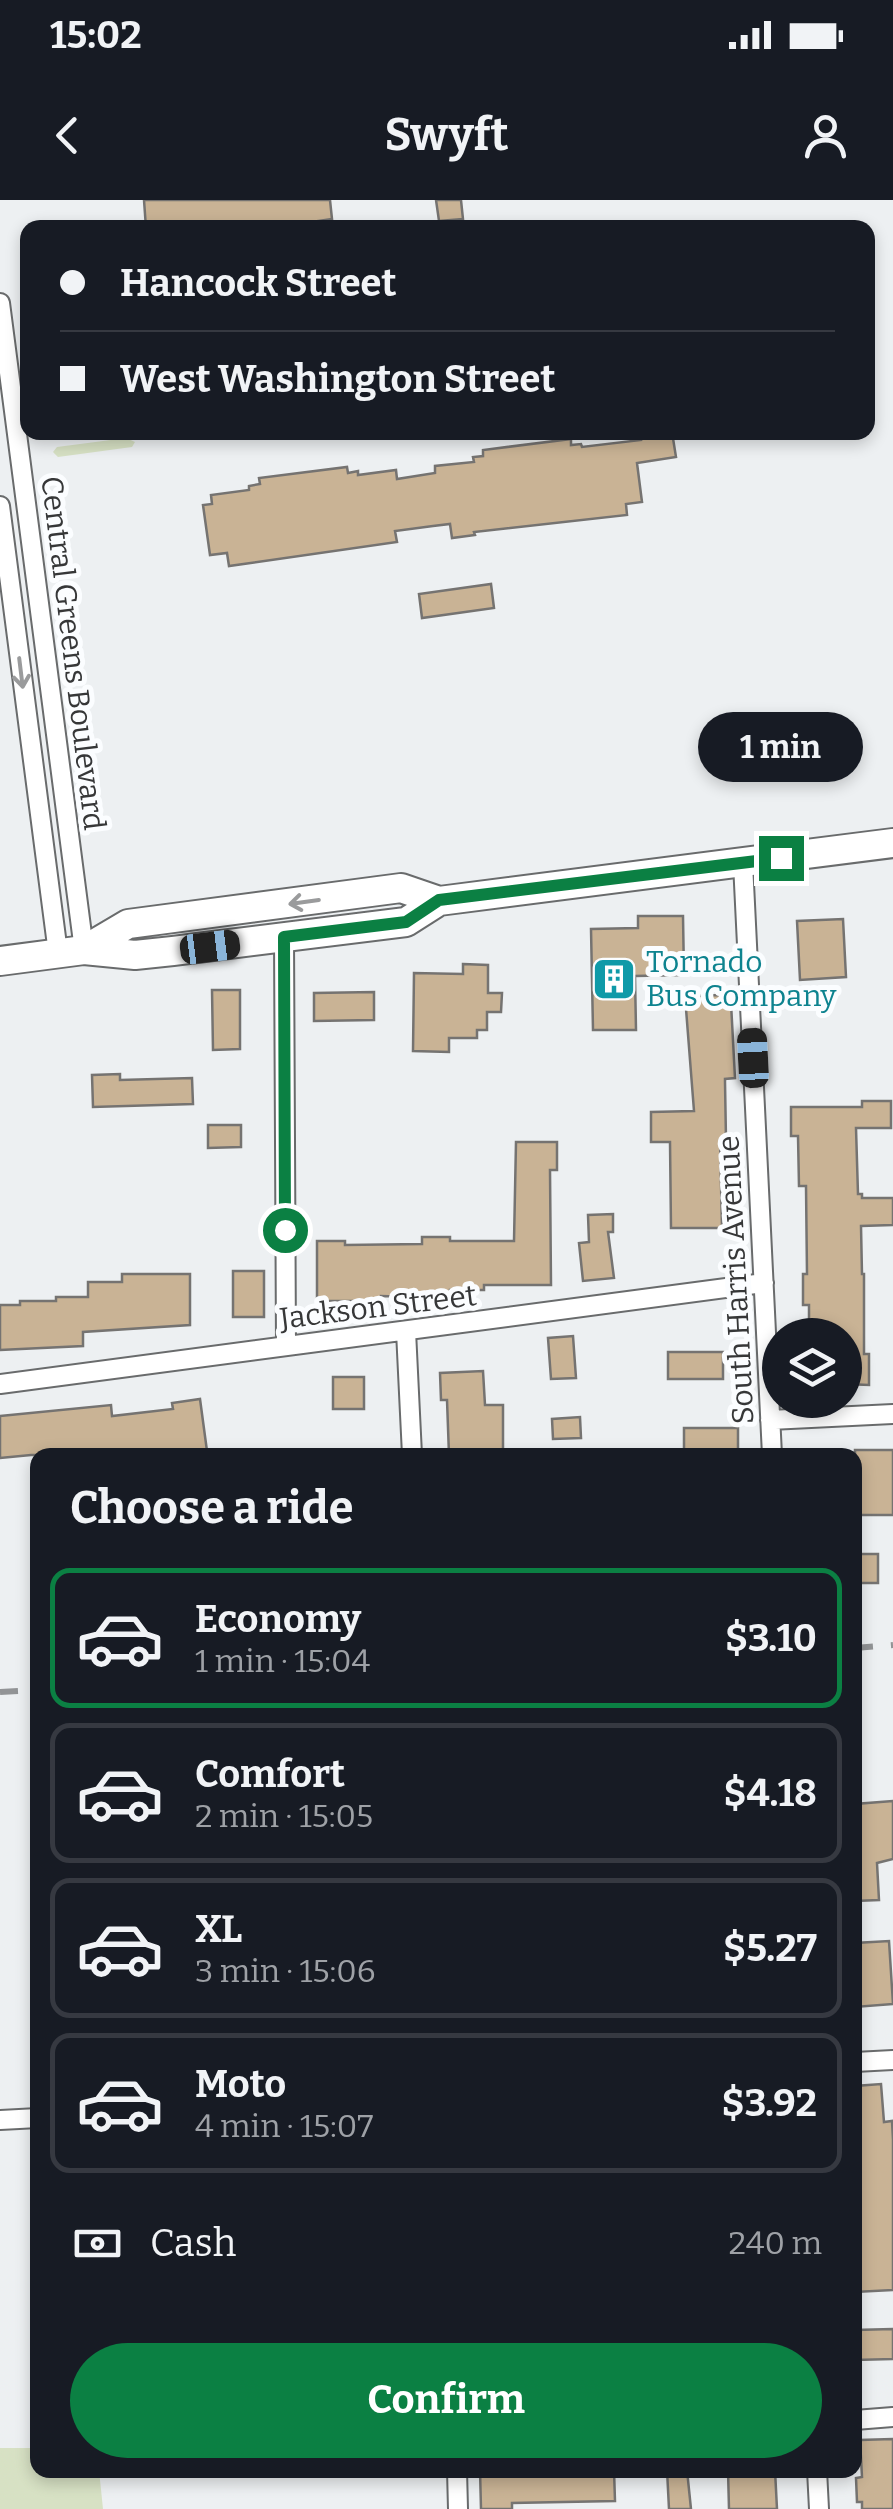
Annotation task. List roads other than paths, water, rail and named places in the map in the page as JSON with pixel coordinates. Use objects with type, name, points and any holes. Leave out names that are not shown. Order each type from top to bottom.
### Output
[{"type":"main road","points":[[71,951],[128,924],[401,888],[439,900],[893,843]]},
{"type":"main road","points":[[0,960],[71,951],[134,955],[406,922],[439,900]]},
{"type":"street","name":"Central Greens Boulevard","points":[[0,304],[71,951]]},
{"type":"street","name":"Central Greens Boulevard","points":[[0,506],[71,951]]},
{"type":"street","name":"South Harris Avenue","points":[[744,862],[772,1448]]},
{"type":"street","points":[[284,937],[286,1346]]},
{"type":"street","name":"Jackson Street","points":[[0,1384],[764,1283]]},
{"type":"street","points":[[406,1331],[412,1448]]},
{"type":"street","points":[[770,1420],[893,1414]]},
{"type":"street","points":[[862,2062],[893,2060]]},
{"type":"street","points":[[0,2120],[30,2118]]},
{"type":"street","points":[[862,2419],[893,2417]]},
{"type":"street","points":[[457,2478],[458,2509]]},
{"type":"street","points":[[818,2478],[819,2509]]},
{"type":"railway","points":[[862,1647],[893,1645]]},
{"type":"railway","points":[[0,1692],[30,1690]]},
{"type":"place","name":"Tornado Bus Company","points":[[614,979]]}]
